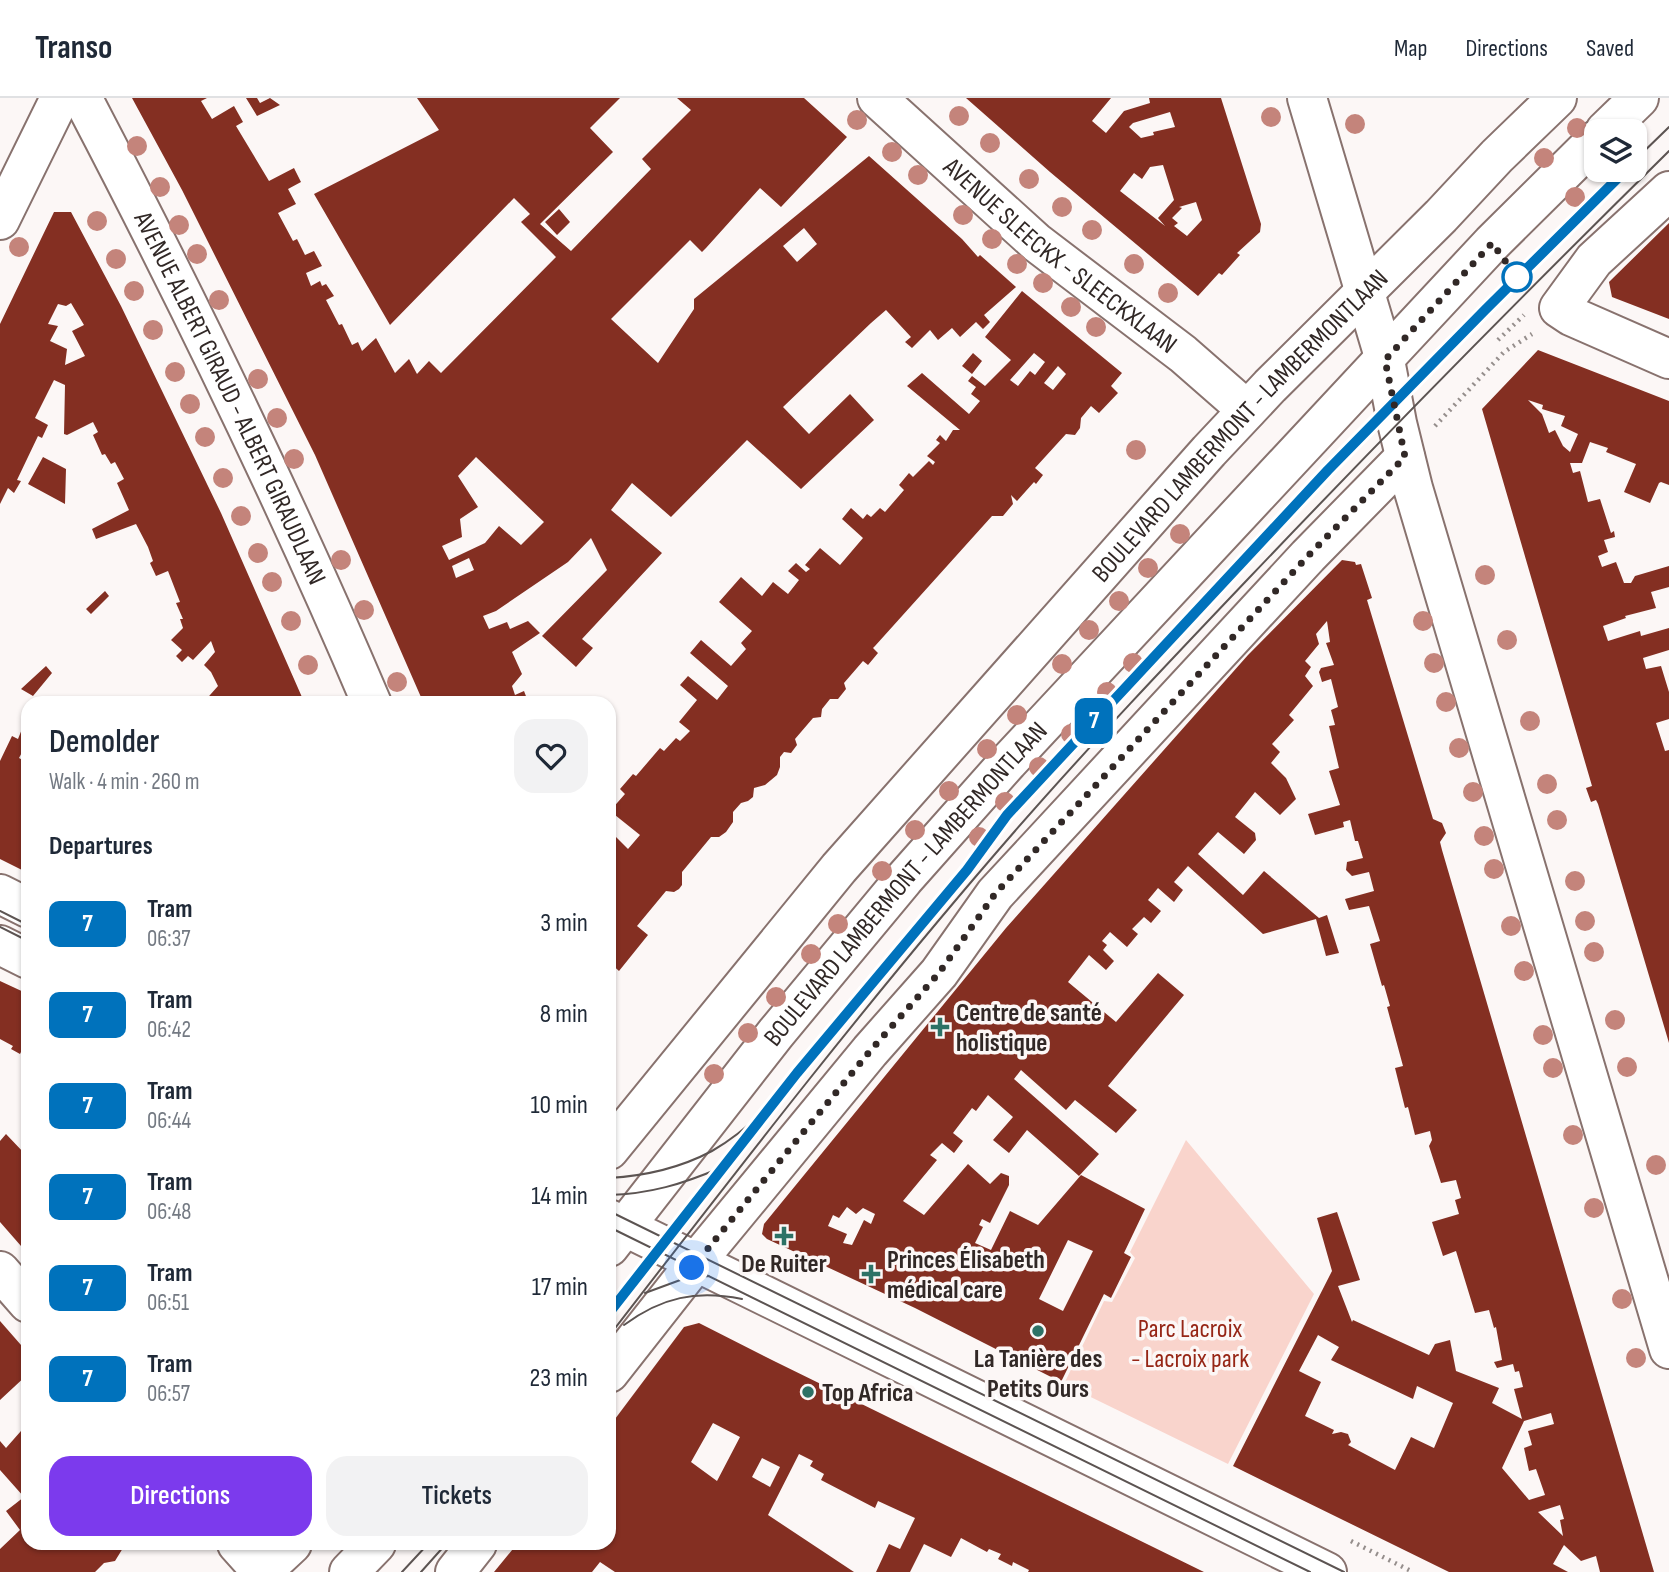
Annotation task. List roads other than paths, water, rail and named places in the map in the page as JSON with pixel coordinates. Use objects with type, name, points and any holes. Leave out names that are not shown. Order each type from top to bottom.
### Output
[{"type":"street","points":[[0,220],[60,98]]},
{"type":"street","name":"AVENUE ALBERT GIRAUD - ALBERT GIRAUDLAAN","points":[[80,98],[199,324],[321,583],[369,696]]},
{"type":"street","name":"AVENUE SLEECKX - SLEECKXLAAN","points":[[877,98],[1037,243],[1183,354],[1247,410]]},
{"type":"street","points":[[1307,98],[1385,360],[1405,457],[1669,1349]]},
{"type":"street","name":"BOULEVARD LAMBERMONT - LAMBERMONTLAAN","points":[[616,1137],[848,858],[1247,410],[1557,98]]},
{"type":"street","points":[[1617,119],[1639,98]]},
{"type":"street","name":"BOULEVARD LAMBERMONT - LAMBERMONTLAAN","points":[[616,1229],[904,879],[1008,762],[1492,243],[1584,152]]},
{"type":"street","points":[[1669,191],[1594,260],[1559,308],[1571,316],[1669,359]]},
{"type":"street","points":[[616,1364],[696,1261],[870,1051],[939,973],[995,894],[1308,556],[1405,457]]},
{"type":"street","points":[[0,894],[21,904]]},
{"type":"street","points":[[0,945],[21,956]]},
{"type":"street","points":[[616,1232],[696,1261],[1327,1572]]},
{"type":"street","points":[[0,1271],[21,1295]]},
{"type":"street","points":[[242,1550],[262,1572],[286,1550]]},
{"type":"street","points":[[349,1572],[370,1550]]},
{"type":"street","points":[[455,1572],[472,1550]]},
{"type":"tram line","points":[[1647,148],[1669,127]]},
{"type":"tram line","points":[[616,1327],[859,1017],[1043,799],[1352,471],[1669,151]]},
{"type":"tram line","points":[[616,1177],[662,1170],[700,1157],[732,1138],[769,1106],[930,914],[1007,815],[1328,470],[1614,182]]},
{"type":"tram line","name":"7","points":[[616,1304],[797,1073],[967,870],[1007,815],[1328,470],[1614,182]]},
{"type":"tram line","points":[[0,911],[21,922]]},
{"type":"tram line","points":[[0,927],[21,938]]},
{"type":"tram line","points":[[616,1304],[753,1128]]},
{"type":"tram line","points":[[616,1195],[666,1187],[720,1168]]},
{"type":"tram line","points":[[616,1214],[1344,1572]]},
{"type":"tram line","points":[[616,1230],[1310,1572]]},
{"type":"tram line","points":[[645,1293],[683,1279],[709,1276]]},
{"type":"tram line","points":[[624,1325],[652,1308],[680,1298],[710,1295],[742,1299]]},
{"type":"tram line","points":[[402,1572],[422,1550]]},
{"type":"tram line","points":[[421,1572],[441,1550]]},
{"type":"place","name":"Centre de santé holistique","points":[[940,1027]]},
{"type":"place","name":"De Ruiter","points":[[784,1236]]},
{"type":"place","name":"Princes Élisabeth médical care","points":[[871,1274]]},
{"type":"place","name":"La Tanière des Petits Ours","points":[[1038,1331]]},
{"type":"place","name":"Top Africa","points":[[808,1392]]},
{"type":"park label","name":"Parc Lacroix - Lacroix park","points":[[1190,1343]]}]
